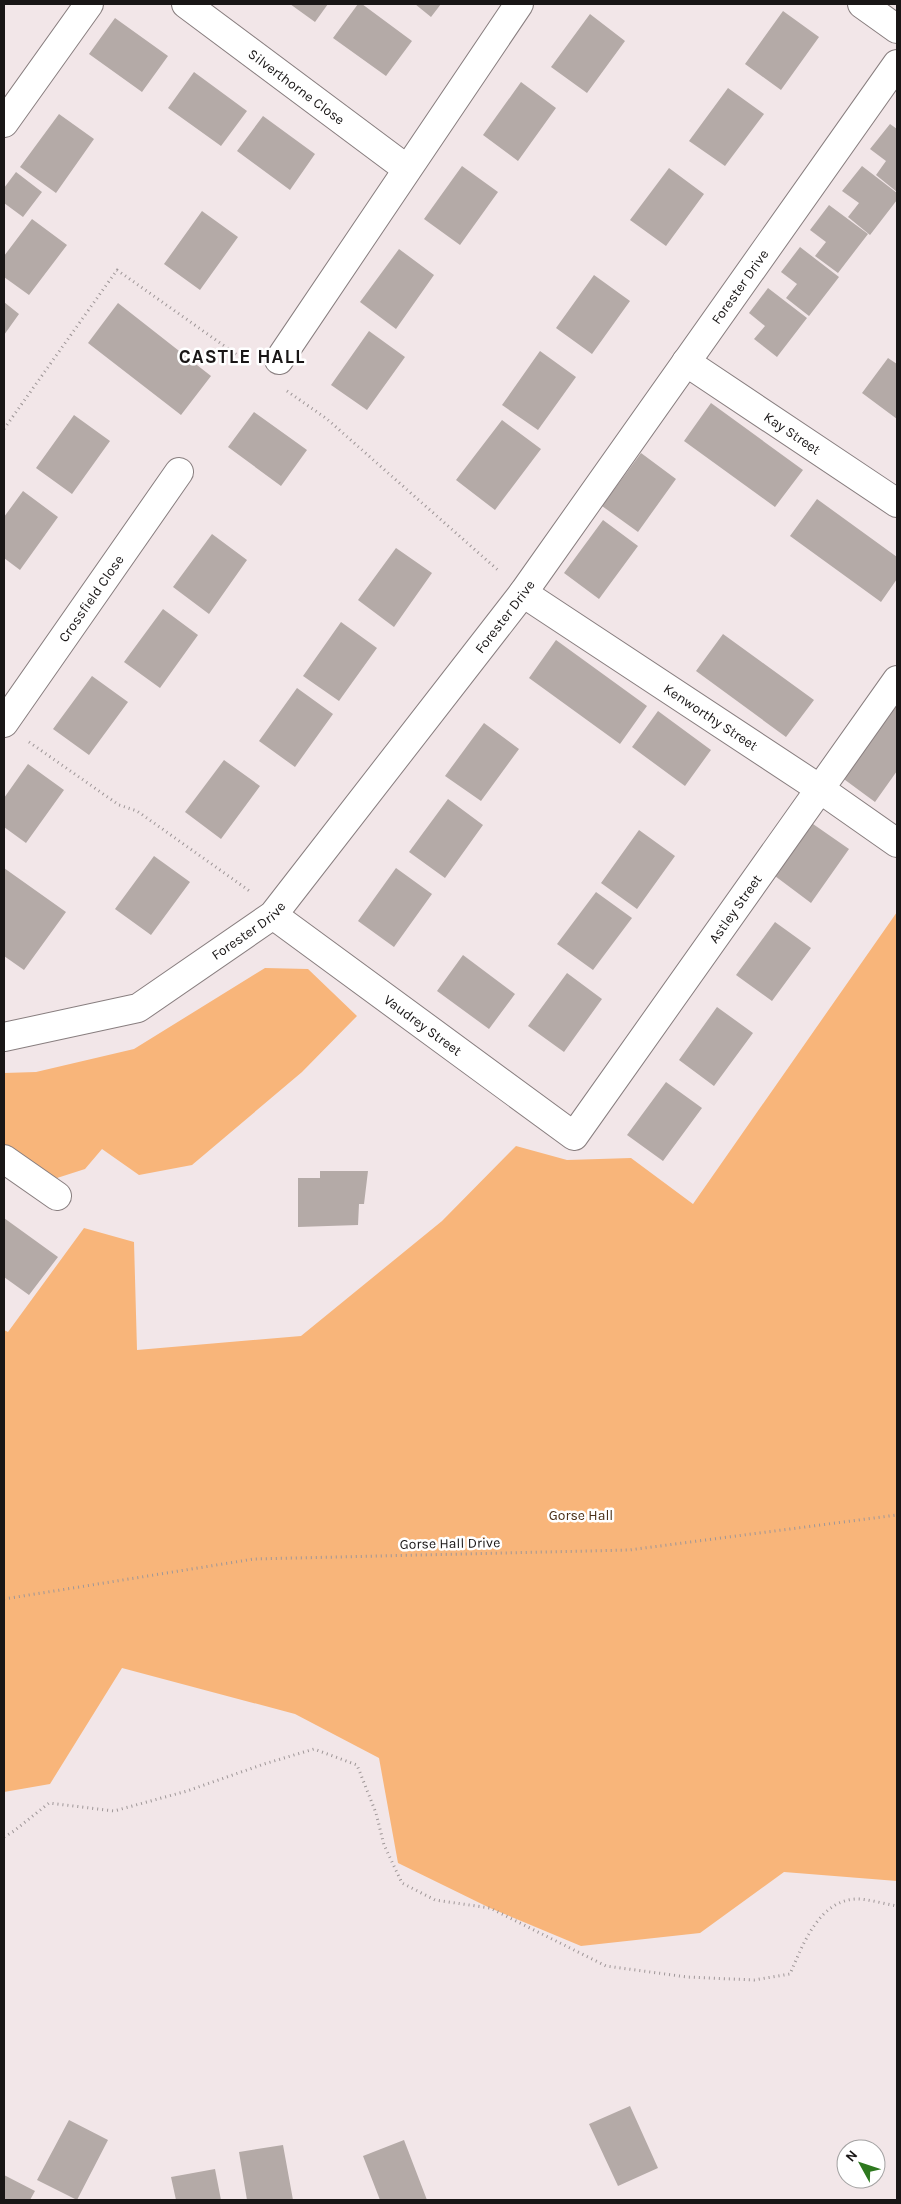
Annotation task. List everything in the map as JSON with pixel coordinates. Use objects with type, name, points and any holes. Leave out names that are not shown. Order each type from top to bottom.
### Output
[{"type":"street","points":[[4,122],[90,4]]},
{"type":"street","name":"Silverthorne Close","points":[[186,4],[408,169]]},
{"type":"street","points":[[273,368],[519,4]]},
{"type":"street","points":[[862,4],[897,29]]},
{"type":"street","name":"Forester Drive","points":[[4,1037],[138,1008],[274,913],[524,592],[897,64]]},
{"type":"street","name":"Kay Street","points":[[686,362],[897,503]]},
{"type":"street","name":"Crossfield Close","points":[[4,723],[179,472]]},
{"type":"street","name":"Kenworthy Street","points":[[524,592],[820,789],[897,843]]},
{"type":"street","name":"Astley Street","points":[[574,1136],[897,680]]},
{"type":"street","name":"Vaudrey Street","points":[[274,913],[574,1136]]},
{"type":"street","points":[[4,1159],[57,1196]]},
{"type":"path","points":[[4,429],[117,270],[273,368],[327,419],[524,592]]},
{"type":"path","points":[[27,741],[119,805],[138,811],[274,913]]},
{"type":"path","name":"Gorse Hall Drive","points":[[4,1599],[254,1559],[629,1550],[897,1515]]},
{"type":"path","points":[[4,1837],[49,1803],[114,1811],[187,1791],[314,1749],[357,1765],[376,1812],[384,1845],[402,1883],[434,1900],[490,1908],[606,1966],[687,1977],[754,1980],[790,1974],[803,1945],[823,1913],[838,1904],[858,1899],[897,1906]]},
{"type":"green space","name":"Gorse Hall","points":[[897,912],[897,1881],[784,1872],[700,1933],[581,1946],[490,1908],[398,1863],[379,1758],[295,1714],[122,1668],[50,1784],[4,1792],[4,1330],[8,1332],[84,1228],[134,1242],[137,1350],[301,1336],[442,1221],[516,1146],[567,1160],[631,1158],[693,1204]]},
{"type":"green space","points":[[265,968],[308,969],[357,1016],[302,1072],[192,1165],[139,1175],[102,1149],[85,1169],[57,1178],[37,1171],[4,1147],[4,1073],[36,1072],[134,1049]]},
{"type":"building","points":[[290,4],[328,4],[315,22]]},
{"type":"building","points":[[358,4],[362,4],[412,41],[386,76],[333,38]]},
{"type":"building","points":[[415,4],[441,4],[431,17]]},
{"type":"building","points":[[783,11],[819,37],[781,90],[745,64]]},
{"type":"building","points":[[590,14],[625,41],[587,93],[551,67]]},
{"type":"building","points":[[115,18],[168,56],[142,92],[89,54]]},
{"type":"building","points":[[194,72],[247,111],[221,146],[168,108]]},
{"type":"building","points":[[521,82],[556,108],[518,161],[483,135]]},
{"type":"building","points":[[728,88],[764,114],[725,166],[689,141]]},
{"type":"building","points":[[59,114],[94,139],[56,193],[20,167]]},
{"type":"building","points":[[263,116],[315,154],[290,190],[237,151]]},
{"type":"building","points":[[890,124],[897,129],[897,192],[876,175],[886,161],[870,149]]},
{"type":"building","points":[[462,166],[498,192],[460,245],[424,219]]},
{"type":"building","points":[[862,166],[897,193],[897,200],[870,235],[848,217],[859,203],[842,191]]},
{"type":"building","points":[[669,168],[704,194],[666,246],[630,220]]},
{"type":"building","points":[[16,172],[42,192],[23,217],[4,203],[4,188]]},
{"type":"building","points":[[829,205],[868,234],[838,273],[815,256],[826,242],[810,230]]},
{"type":"building","points":[[202,211],[238,237],[200,290],[164,264]]},
{"type":"building","points":[[32,219],[67,245],[29,295],[4,277],[4,256]]},
{"type":"building","points":[[800,247],[839,277],[809,316],[786,298],[797,284],[781,272]]},
{"type":"building","points":[[399,249],[434,275],[396,329],[360,302]]},
{"type":"building","points":[[594,275],[630,301],[592,354],[556,328]]},
{"type":"building","points":[[768,288],[807,318],[777,357],[754,339],[765,326],[749,313]]},
{"type":"building","points":[[4,302],[19,314],[4,335]]},
{"type":"building","points":[[118,303],[211,376],[181,415],[88,343]]},
{"type":"building","points":[[369,331],[405,357],[367,410],[331,385]]},
{"type":"building","points":[[540,351],[576,377],[538,430],[502,405]]},
{"type":"building","points":[[888,358],[897,364],[897,419],[862,393]]},
{"type":"building","points":[[711,403],[803,470],[775,507],[684,441]]},
{"type":"building","points":[[254,412],[307,450],[281,486],[228,447]]},
{"type":"building","points":[[74,415],[110,441],[72,494],[36,468]]},
{"type":"building","points":[[502,420],[541,449],[495,510],[456,480]]},
{"type":"building","points":[[641,453],[676,479],[638,532],[602,506]]},
{"type":"building","points":[[23,491],[58,517],[20,570],[4,558],[4,517]]},
{"type":"building","points":[[817,499],[897,557],[897,579],[881,602],[790,536]]},
{"type":"building","points":[[603,520],[638,546],[599,599],[564,573]]},
{"type":"building","points":[[212,534],[247,560],[209,614],[173,587]]},
{"type":"building","points":[[396,548],[432,573],[394,627],[358,600]]},
{"type":"building","points":[[163,609],[198,635],[160,688],[124,662]]},
{"type":"building","points":[[341,622],[377,648],[339,701],[303,676]]},
{"type":"building","points":[[723,634],[814,700],[786,737],[696,671]]},
{"type":"building","points":[[556,640],[647,706],[620,744],[529,678]]},
{"type":"building","points":[[92,676],[128,702],[89,755],[53,729]]},
{"type":"building","points":[[297,688],[333,714],[295,767],[259,741]]},
{"type":"building","points":[[897,692],[897,771],[875,802],[837,774]]},
{"type":"building","points":[[658,711],[711,750],[685,786],[632,747]]},
{"type":"building","points":[[484,723],[519,749],[481,801],[445,776]]},
{"type":"building","points":[[224,760],[260,786],[221,839],[185,812]]},
{"type":"building","points":[[28,764],[64,790],[26,843],[4,827],[4,798]]},
{"type":"building","points":[[448,799],[483,825],[445,878],[409,852]]},
{"type":"building","points":[[813,824],[849,849],[811,903],[775,876]]},
{"type":"building","points":[[639,830],[675,856],[637,909],[601,883]]},
{"type":"building","points":[[154,856],[190,882],[151,935],[115,909]]},
{"type":"building","points":[[4,868],[66,912],[24,970],[4,956]]},
{"type":"building","points":[[396,868],[432,894],[394,947],[358,921]]},
{"type":"building","points":[[596,892],[632,918],[593,970],[557,944]]},
{"type":"building","points":[[775,922],[811,948],[772,1001],[736,975]]},
{"type":"building","points":[[463,955],[515,994],[489,1029],[437,991]]},
{"type":"building","points":[[567,973],[602,999],[564,1052],[528,1026]]},
{"type":"building","points":[[717,1007],[753,1033],[714,1086],[679,1060]]},
{"type":"building","points":[[666,1082],[702,1108],[663,1161],[627,1135]]},
{"type":"building","points":[[320,1171],[368,1171],[364,1204],[359,1204],[358,1225],[298,1227],[298,1178],[320,1178]]},
{"type":"building","points":[[4,1218],[58,1257],[29,1295],[4,1277]]},
{"type":"building","points":[[630,2106],[658,2168],[618,2186],[589,2124]]},
{"type":"building","points":[[69,2120],[108,2140],[77,2200],[37,2180]]},
{"type":"building","points":[[404,2140],[427,2200],[380,2200],[363,2156]]},
{"type":"building","points":[[283,2145],[293,2200],[247,2200],[239,2152]]},
{"type":"building","points":[[215,2169],[221,2200],[176,2200],[171,2177]]},
{"type":"building","points":[[4,2175],[35,2191],[30,2200],[4,2200]]},
{"type":"district","name":"CASTLE HALL","points":[[242,356]]}]
